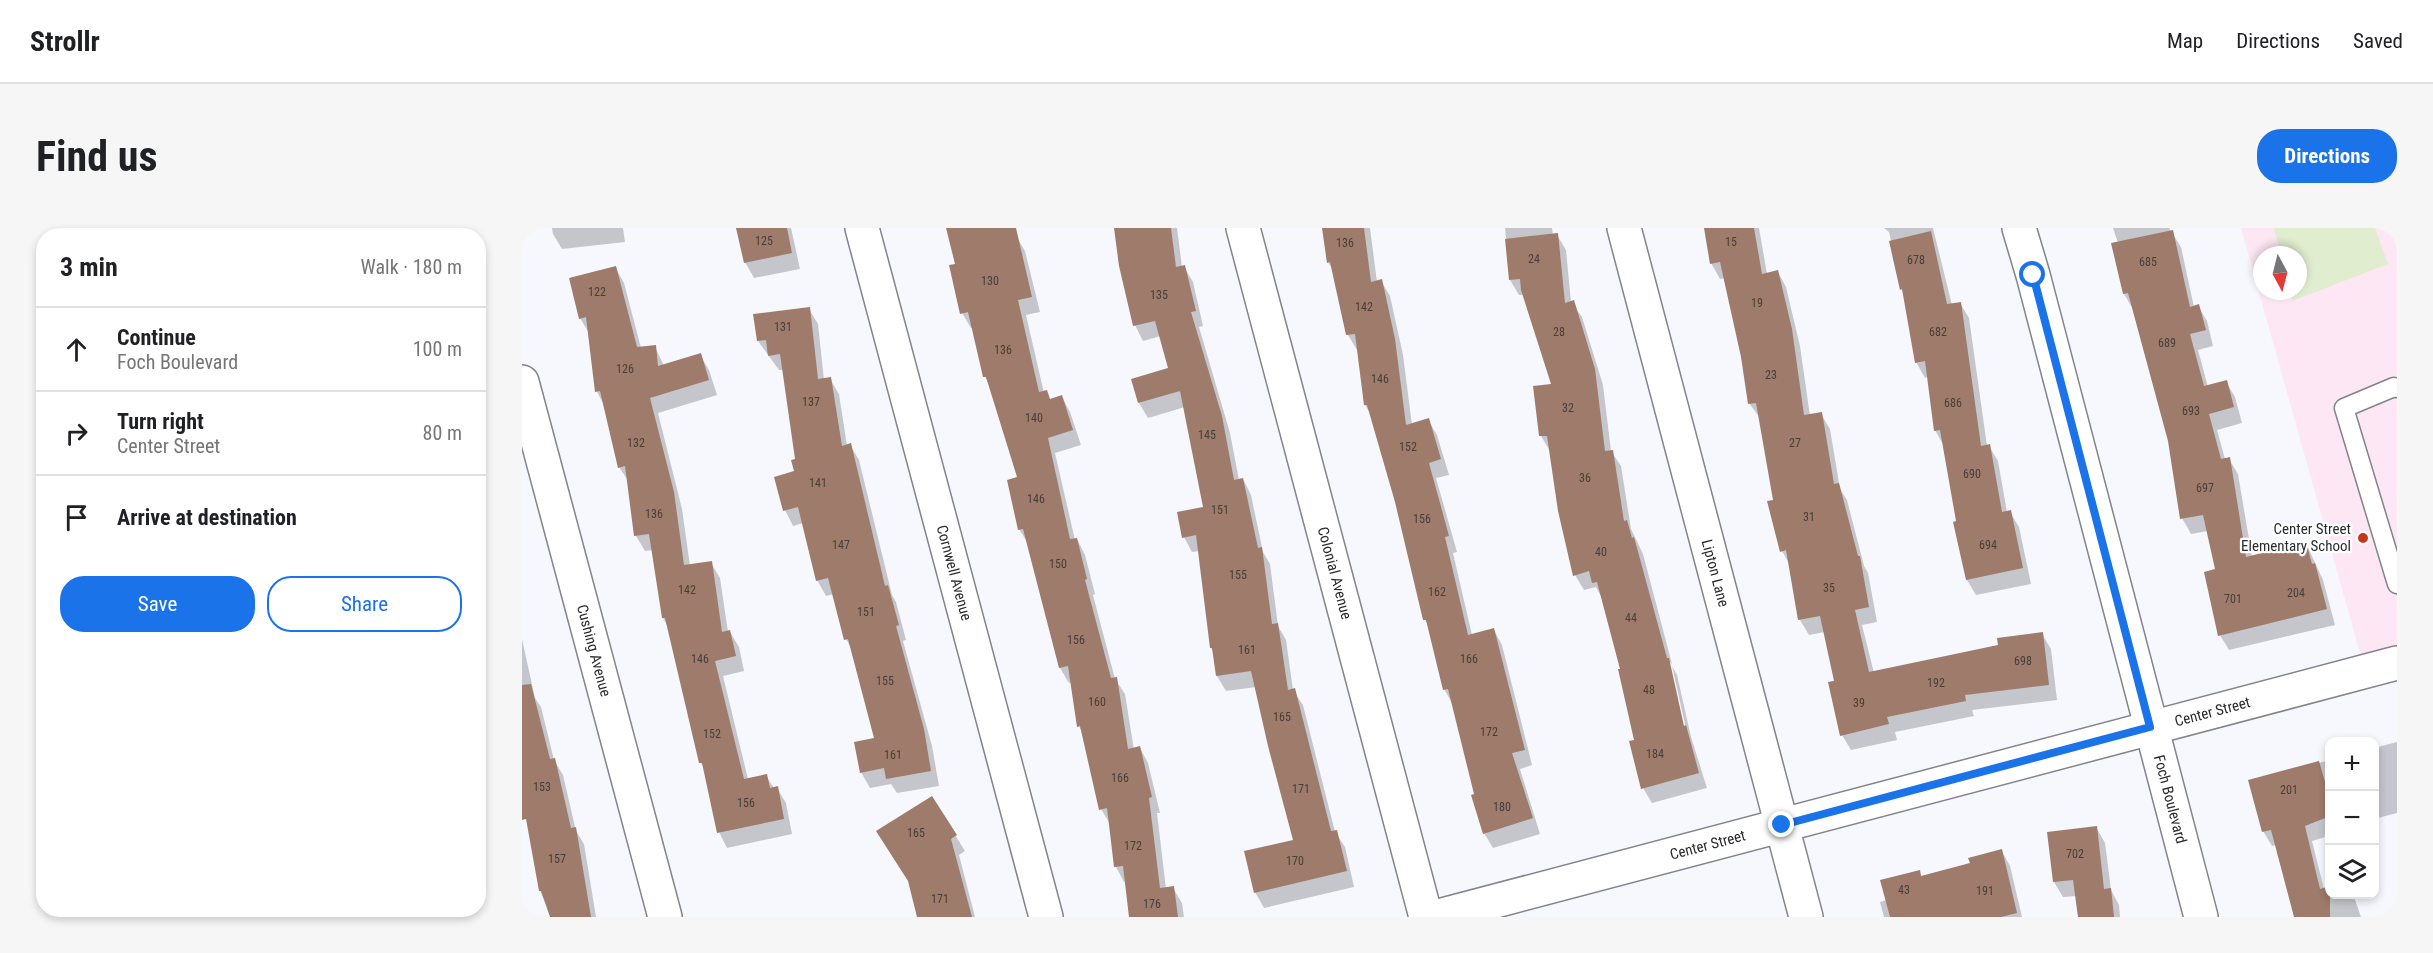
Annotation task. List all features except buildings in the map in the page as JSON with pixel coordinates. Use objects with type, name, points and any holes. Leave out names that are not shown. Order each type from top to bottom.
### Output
[{"type":"street","name":"Cornwell Avenue","points":[[862,228],[1046,917]]},
{"type":"street","name":"Colonial Avenue","points":[[1243,228],[1426,917]]},
{"type":"street","name":"Lipton Lane","points":[[1624,228],[1806,917]]},
{"type":"street","name":"Foch Boulevard","points":[[2019,228],[2201,917]]},
{"type":"street","name":"Cushing Avenue","points":[[522,382],[665,917]]},
{"type":"street","name":"Center Street","points":[[1436,917],[2397,663]]},
{"type":"lane","points":[[2397,388],[2394,387],[2344,408],[2397,584]]},
{"type":"shaded area","name":"Center Street Elementary School","points":[[2241,228],[2397,228],[2397,663],[2365,671],[2261,300],[2307,300],[2307,246],[2253,246],[2253,271]]},
{"type":"green space","points":[[2274,228],[2375,228],[2388,264],[2307,295],[2307,246],[2279,246]]},
{"type":"place","name":"Center Street Elementary School","points":[[2363,538]]},
{"type":"route","points":[[1782,825],[2150,727],[2033,275]]}]
